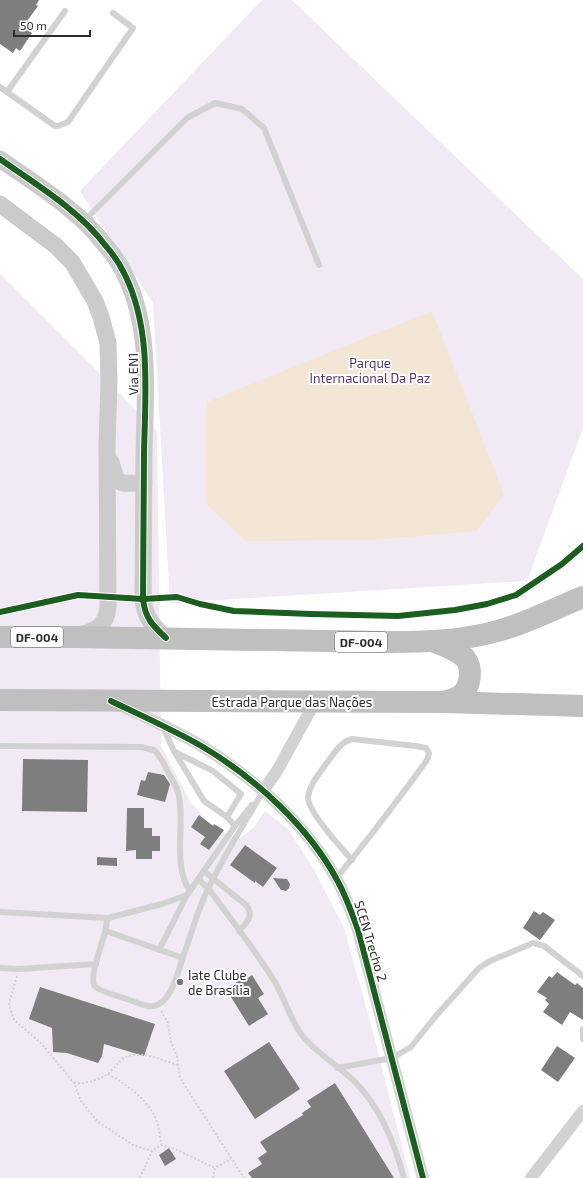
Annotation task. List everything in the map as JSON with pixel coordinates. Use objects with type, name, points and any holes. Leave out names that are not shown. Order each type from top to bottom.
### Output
[{"type":"highway","points":[[551,610],[583,588]]},
{"type":"highway","name":"DF-004","points":[[0,637],[435,642],[478,636],[501,630],[583,597]]},
{"type":"highway","points":[[435,642],[461,655],[467,662],[470,670],[469,682],[462,694],[444,702]]},
{"type":"highway","name":"Estrada Parque das Nações","points":[[0,700],[444,702],[583,706]]},
{"type":"street","name":"Via EN1","points":[[0,160],[59,201],[93,231],[104,243],[125,274],[137,307],[141,327],[145,374],[142,599],[147,618],[156,630],[166,638]]},
{"type":"street","name":"Via EN1","points":[[0,204],[37,230],[72,262],[95,300],[108,343],[107,612],[101,626],[90,632],[75,637]]},
{"type":"street","points":[[108,446],[115,478],[121,483],[144,483]]},
{"type":"street","name":"SCEN Trecho 2","points":[[111,701],[162,725],[204,748],[226,762],[263,791],[299,826],[314,845],[336,878],[345,895],[358,930],[423,1178]]},
{"type":"street","points":[[263,791],[315,702]]},
{"type":"street","points":[[531,1178],[583,1111]]},
{"type":"lane","points":[[7,92],[65,11]]},
{"type":"lane","points":[[0,87],[51,123],[58,126],[68,122],[133,28],[113,13]]},
{"type":"lane","points":[[93,231],[89,216],[187,118],[215,103],[242,109],[264,128],[319,265]]},
{"type":"lane","points":[[162,725],[174,752],[204,800],[227,817],[235,826]]},
{"type":"lane","points":[[336,878],[352,860],[367,842],[425,763],[429,753],[426,748],[352,739],[343,742],[316,779],[309,792],[308,802],[318,818],[352,860]]},
{"type":"lane","points":[[0,746],[141,747],[154,750],[167,770],[178,794],[181,825],[181,872],[189,893]]},
{"type":"lane","points":[[174,752],[213,771],[241,794],[227,817]]},
{"type":"lane","points":[[159,950],[198,879],[235,826],[263,791]]},
{"type":"lane","points":[[108,918],[106,931],[96,964],[93,983],[96,988],[142,1004],[152,1006],[163,1002],[169,993],[183,958],[208,888],[263,791]]},
{"type":"lane","points":[[204,871],[246,905],[250,911],[249,917],[239,931]]},
{"type":"lane","points":[[198,879],[208,888],[274,981],[301,1034],[364,1092],[384,1123],[396,1150],[404,1178]]},
{"type":"lane","points":[[0,912],[108,918],[162,904],[189,893]]},
{"type":"lane","points":[[106,931],[183,958]]},
{"type":"lane","points":[[337,1068],[392,1058],[411,1047],[435,1017],[479,968],[490,961],[533,943],[544,946],[583,976]]},
{"type":"lane","points":[[0,968],[19,969],[96,964]]},
{"type":"lane","points":[[583,1029],[583,1039]]},
{"type":"path","points":[[19,969],[9,1004],[14,1020],[40,1042],[74,1083],[81,1101],[97,1121],[133,1145],[152,1151]]},
{"type":"path","points":[[158,1005],[168,1023],[180,1078],[244,1178]]},
{"type":"path","points":[[74,1083],[85,1084],[108,1074],[124,1058],[133,1055],[149,1056],[178,1064]]},
{"type":"path","points":[[108,1074],[131,1088],[145,1101],[156,1118],[162,1145]]},
{"type":"path","points":[[140,1178],[152,1151],[162,1145],[175,1149],[215,1168]]},
{"type":"path","points":[[215,1168],[232,1159]]},
{"type":"path","points":[[213,1178],[215,1168]]},
{"type":"green space","name":"Parque Internacional Da Paz","points":[[262,0],[292,0],[583,279],[583,428],[527,581],[170,603],[153,303],[80,191]]},
{"type":"green space","name":"Iate Clube de Brasília","points":[[0,274],[157,431],[161,746],[191,803],[212,825],[238,840],[254,827],[265,811],[288,829],[313,868],[344,928],[374,1036],[410,1178],[0,1178]]},
{"type":"shaded area","points":[[432,311],[504,494],[477,531],[373,540],[246,541],[206,504],[207,402]]},
{"type":"building","points":[[0,0],[39,0],[36,5],[38,6],[27,21],[33,26],[29,31],[32,33],[20,51],[16,48],[13,53],[0,44]]},
{"type":"building","points":[[23,759],[88,760],[87,812],[22,811]]},
{"type":"building","points":[[148,772],[164,775],[170,784],[165,802],[137,795],[141,780],[145,781]]},
{"type":"building","points":[[127,808],[144,808],[144,828],[152,828],[152,836],[160,836],[160,851],[152,851],[152,859],[136,859],[136,850],[126,851]]},
{"type":"building","points":[[199,815],[213,826],[214,824],[224,830],[209,850],[200,844],[205,837],[191,827]]},
{"type":"building","points":[[245,845],[277,868],[263,887],[230,865]]},
{"type":"building","points":[[97,857],[117,858],[117,866],[97,865]]},
{"type":"building","points":[[273,878],[287,879],[290,884],[289,888],[286,891],[281,890]]},
{"type":"building","points":[[534,911],[540,915],[543,912],[555,920],[540,940],[523,928]]},
{"type":"building","points":[[557,972],[575,985],[577,983],[583,988],[583,1020],[570,1012],[562,1025],[543,1012],[549,1004],[545,1000],[547,998],[537,992],[549,976],[552,978]]},
{"type":"building","points":[[252,975],[264,994],[258,998],[268,1014],[249,1026],[226,989],[245,976],[248,978]]},
{"type":"building","points":[[40,987],[155,1024],[144,1056],[104,1044],[102,1056],[98,1063],[67,1053],[53,1052],[52,1028],[29,1019]]},
{"type":"building","points":[[269,1042],[300,1089],[255,1119],[224,1071]]},
{"type":"building","points":[[557,1046],[575,1058],[558,1082],[541,1070]]},
{"type":"building","points":[[335,1083],[394,1178],[252,1178],[248,1173],[262,1164],[258,1158],[267,1152],[260,1142],[303,1115],[302,1113],[311,1107],[307,1101]]},
{"type":"building","points":[[169,1148],[176,1159],[165,1166],[159,1155]]},
{"type":"cycle path","points":[[0,159],[56,198],[83,220],[119,263],[134,296],[140,318],[143,340],[146,386],[143,599],[147,616],[166,638]]},
{"type":"cycle path","points":[[0,612],[78,595],[143,599],[177,597],[200,604],[234,611],[398,616],[455,610],[487,604],[516,595],[562,564],[583,546]]},
{"type":"cycle path","points":[[111,701],[158,723],[203,747],[242,773],[279,805],[312,841],[325,860],[343,892],[358,930],[423,1178]]},
{"type":"place","name":"Iate Clube de Brasília","points":[[180,982]]}]
